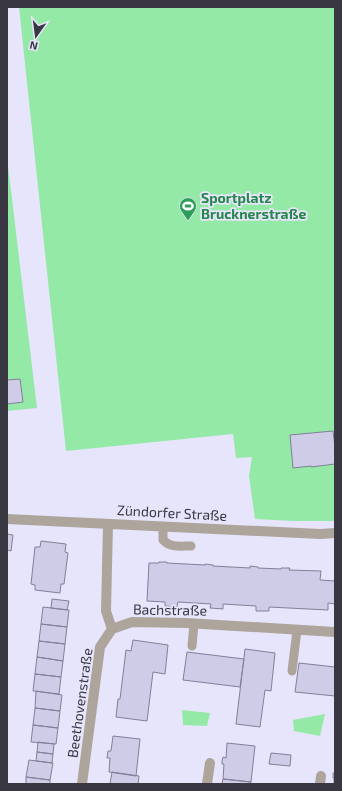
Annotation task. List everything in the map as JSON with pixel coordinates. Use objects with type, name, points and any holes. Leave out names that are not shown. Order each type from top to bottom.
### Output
[{"type":"street","name":"Zündorfer Straße","points":[[7,520],[320,534],[335,533]]},
{"type":"street","points":[[108,524],[106,611],[112,629]]},
{"type":"street","name":"Bachstraße","points":[[112,629],[132,622],[335,632]]},
{"type":"street","name":"Beethovenstraße","points":[[82,784],[100,647],[112,629]]},
{"type":"street","points":[[207,784],[210,763]]},
{"type":"lane","points":[[163,527],[163,540],[168,544],[191,546]]},
{"type":"lane","points":[[192,646],[194,624]]},
{"type":"lane","points":[[292,671],[297,630]]},
{"type":"green space","name":"Sportplatz Brucknerstraße","points":[[19,7],[335,7],[335,521],[255,519],[249,476],[252,457],[236,458],[233,434],[66,451]]},
{"type":"green space","points":[[7,157],[37,408],[7,411]]},
{"type":"green space","points":[[182,710],[210,713],[207,726],[183,725]]},
{"type":"green space","points":[[325,714],[320,736],[294,731],[293,720]]},
{"type":"building","points":[[20,379],[23,402],[7,404],[7,380]]},
{"type":"building","points":[[333,431],[335,464],[293,468],[290,435]]},
{"type":"building","points":[[7,534],[13,535],[11,551],[7,550]]},
{"type":"building","points":[[41,541],[66,544],[65,552],[68,553],[64,584],[61,584],[60,593],[35,590],[35,585],[31,584],[35,547],[40,547]]},
{"type":"building","points":[[159,562],[250,568],[250,566],[258,568],[290,568],[289,570],[321,571],[320,580],[335,581],[335,604],[328,603],[328,610],[269,607],[269,611],[256,611],[256,606],[223,604],[223,609],[210,608],[211,604],[178,602],[177,607],[165,606],[165,602],[147,601],[149,563]]},
{"type":"building","points":[[52,599],[69,601],[67,610],[51,608]]},
{"type":"building","points":[[43,607],[69,610],[67,627],[41,624]]},
{"type":"building","points":[[41,624],[67,627],[65,644],[39,641]]},
{"type":"building","points":[[133,640],[168,645],[165,674],[153,672],[147,721],[116,717],[118,699],[120,699],[126,650],[131,651]]},
{"type":"building","points":[[39,641],[65,644],[63,661],[37,657]]},
{"type":"building","points":[[245,649],[275,653],[271,691],[265,690],[260,727],[236,724]]},
{"type":"building","points":[[187,652],[244,659],[240,687],[183,680]]},
{"type":"building","points":[[37,657],[63,661],[61,677],[35,674]]},
{"type":"building","points":[[299,663],[335,667],[335,696],[295,692]]},
{"type":"building","points":[[35,674],[61,677],[59,694],[33,691]]},
{"type":"building","points":[[36,691],[62,695],[60,711],[35,708]]},
{"type":"building","points":[[35,708],[60,711],[58,728],[33,725]]},
{"type":"building","points":[[33,725],[58,728],[56,744],[31,742]]},
{"type":"building","points":[[113,736],[140,739],[136,776],[109,772],[110,758],[107,758],[108,751],[111,751]]},
{"type":"building","points":[[38,742],[54,744],[53,754],[37,752]]},
{"type":"building","points":[[227,743],[255,746],[251,782],[223,779],[224,764],[222,764],[222,761],[223,757],[226,758]]},
{"type":"building","points":[[37,752],[53,754],[52,763],[36,761]]},
{"type":"building","points":[[271,753],[291,755],[290,766],[269,764]]},
{"type":"building","points":[[29,760],[53,763],[50,780],[26,777]]},
{"type":"building","points":[[112,772],[139,776],[138,784],[110,784]]},
{"type":"building","points":[[333,773],[335,773],[335,784],[334,784]]},
{"type":"building","points":[[26,777],[50,780],[50,784],[26,784]]},
{"type":"building","points":[[223,779],[251,782],[250,784],[222,784]]},
{"type":"place","name":"Sportplatz Brucknerstraße","points":[[188,221]]}]
